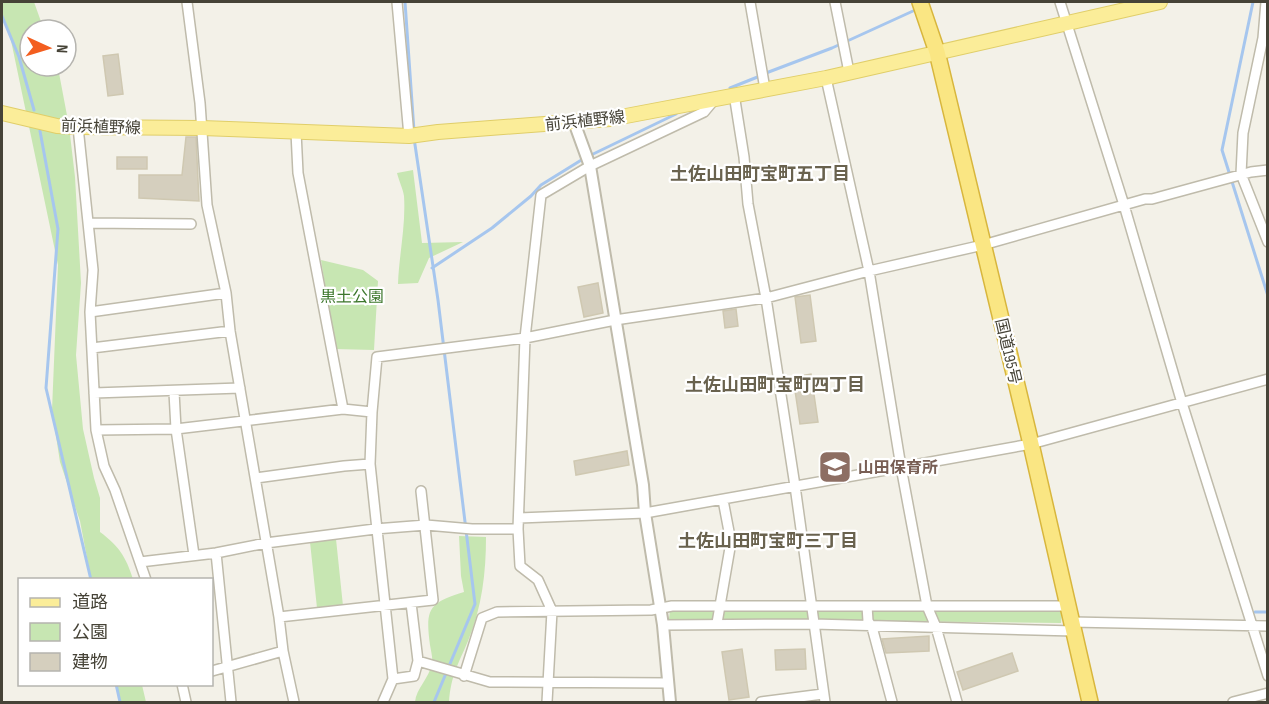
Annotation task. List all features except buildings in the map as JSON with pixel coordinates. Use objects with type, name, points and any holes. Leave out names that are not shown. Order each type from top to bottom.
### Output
[{"type":"highway","name":"国道195号","points":[[920,2],[937,52],[1090,702]]},
{"type":"main road","name":"前浜植野線","points":[[2,113],[57,126],[415,135],[610,119],[734,94],[763,80],[826,78],[1068,21],[1160,2]]},
{"type":"street","points":[[187,2],[202,128],[207,206],[226,293],[230,331],[283,651],[294,702]]},
{"type":"street","points":[[397,2],[415,135]]},
{"type":"street","points":[[750,2],[763,80]]},
{"type":"street","points":[[835,2],[849,72]]},
{"type":"street","points":[[1060,2],[1068,21],[1182,404],[1268,676]]},
{"type":"street","points":[[1266,2],[1263,38],[1243,133],[1241,174],[1268,242]]},
{"type":"street","points":[[826,78],[869,271],[901,467],[927,606],[936,627],[957,702]]},
{"type":"street","points":[[734,94],[744,157],[748,204],[766,298],[795,486],[824,698],[762,702]]},
{"type":"street","points":[[547,702],[552,611],[538,580],[519,566],[518,529],[525,338],[541,195],[588,160],[704,112],[716,98]]},
{"type":"street","points":[[2,119],[17,115]]},
{"type":"street","points":[[574,122],[588,160],[643,485],[645,513],[661,608],[669,702]]},
{"type":"street","points":[[78,127],[93,270],[90,312],[96,430],[104,466],[147,578]]},
{"type":"street","points":[[296,132],[298,172],[343,409]]},
{"type":"street","points":[[384,702],[393,679],[375,529],[370,465],[377,357],[525,338],[615,320],[766,298],[983,245],[1221,179],[1268,170]]},
{"type":"street","points":[[89,223],[191,224]]},
{"type":"street","points":[[90,312],[226,293]]},
{"type":"street","points":[[92,348],[230,331]]},
{"type":"street","points":[[519,518],[645,513],[1031,444],[1268,379]]},
{"type":"street","points":[[94,393],[240,388]]},
{"type":"street","points":[[174,392],[176,429],[194,555]]},
{"type":"street","points":[[96,430],[176,429],[343,409],[372,412]]},
{"type":"street","points":[[256,478],[344,466],[370,465]]},
{"type":"street","points":[[279,617],[433,600],[421,491]]},
{"type":"street","points":[[717,623],[731,542],[723,500]]},
{"type":"street","points":[[140,562],[375,529],[426,525],[472,530],[518,529]]},
{"type":"street","points":[[216,553],[231,702]]},
{"type":"street","points":[[393,679],[414,676],[418,661],[411,603]]},
{"type":"street","points":[[464,676],[482,618],[497,612],[810,606],[1068,606]]},
{"type":"street","points":[[867,606],[868,621],[872,627],[892,702]]},
{"type":"street","points":[[663,625],[717,623],[872,627],[1268,626]]},
{"type":"street","points":[[213,671],[283,651]]},
{"type":"street","points":[[418,661],[490,682],[668,683]]},
{"type":"street","points":[[182,686],[186,702]]},
{"type":"street","points":[[1233,702],[1268,693]]},
{"type":"green space","points":[[2,2],[34,2],[40,18],[18,18],[18,74],[9,31],[2,13]]},
{"type":"green space","points":[[19,78],[60,78],[75,177],[81,283],[76,355],[83,429],[100,498],[100,532],[121,552],[133,578],[91,578],[80,521],[60,462],[52,410],[58,265]]},
{"type":"green space","points":[[413,170],[422,243],[463,242],[429,258],[418,283],[398,284],[404,207],[403,193],[397,173]]},
{"type":"green space","name":"黒土公園","points":[[321,260],[363,270],[378,281],[374,350],[335,349]]},
{"type":"green space","points":[[459,536],[486,537],[484,577],[477,615],[453,677],[449,702],[415,702],[432,664],[429,615],[432,609],[443,600],[464,592]]},
{"type":"green space","points":[[336,539],[343,606],[317,608],[310,542]]},
{"type":"green space","points":[[670,610],[1062,612],[1061,623],[669,619]]},
{"type":"green space","points":[[116,686],[142,686],[146,702],[120,702]]},
{"type":"waterway","points":[[405,2],[414,131]]},
{"type":"waterway","points":[[1253,2],[1222,150],[1268,296]]},
{"type":"waterway","points":[[766,73],[832,48],[913,11]]},
{"type":"waterway","points":[[2,16],[19,57],[34,110]]},
{"type":"waterway","points":[[730,88],[760,76]]},
{"type":"waterway","points":[[589,156],[676,114]]},
{"type":"waterway","points":[[40,131],[58,229],[46,388],[91,578]]},
{"type":"waterway","points":[[414,138],[438,300],[475,604],[434,702]]},
{"type":"waterway","points":[[432,268],[492,228],[541,185],[583,159]]},
{"type":"waterway","points":[[1255,612],[1268,612]]},
{"type":"waterway","points":[[116,686],[120,702]]},
{"type":"place","name":"山田保育所","points":[[835,467]]},
{"type":"district","name":"土佐山田町宝町五丁目","points":[[760,174]]},
{"type":"district","name":"土佐山田町宝町四丁目","points":[[775,385]]},
{"type":"district","name":"土佐山田町宝町三丁目","points":[[768,541]]}]
